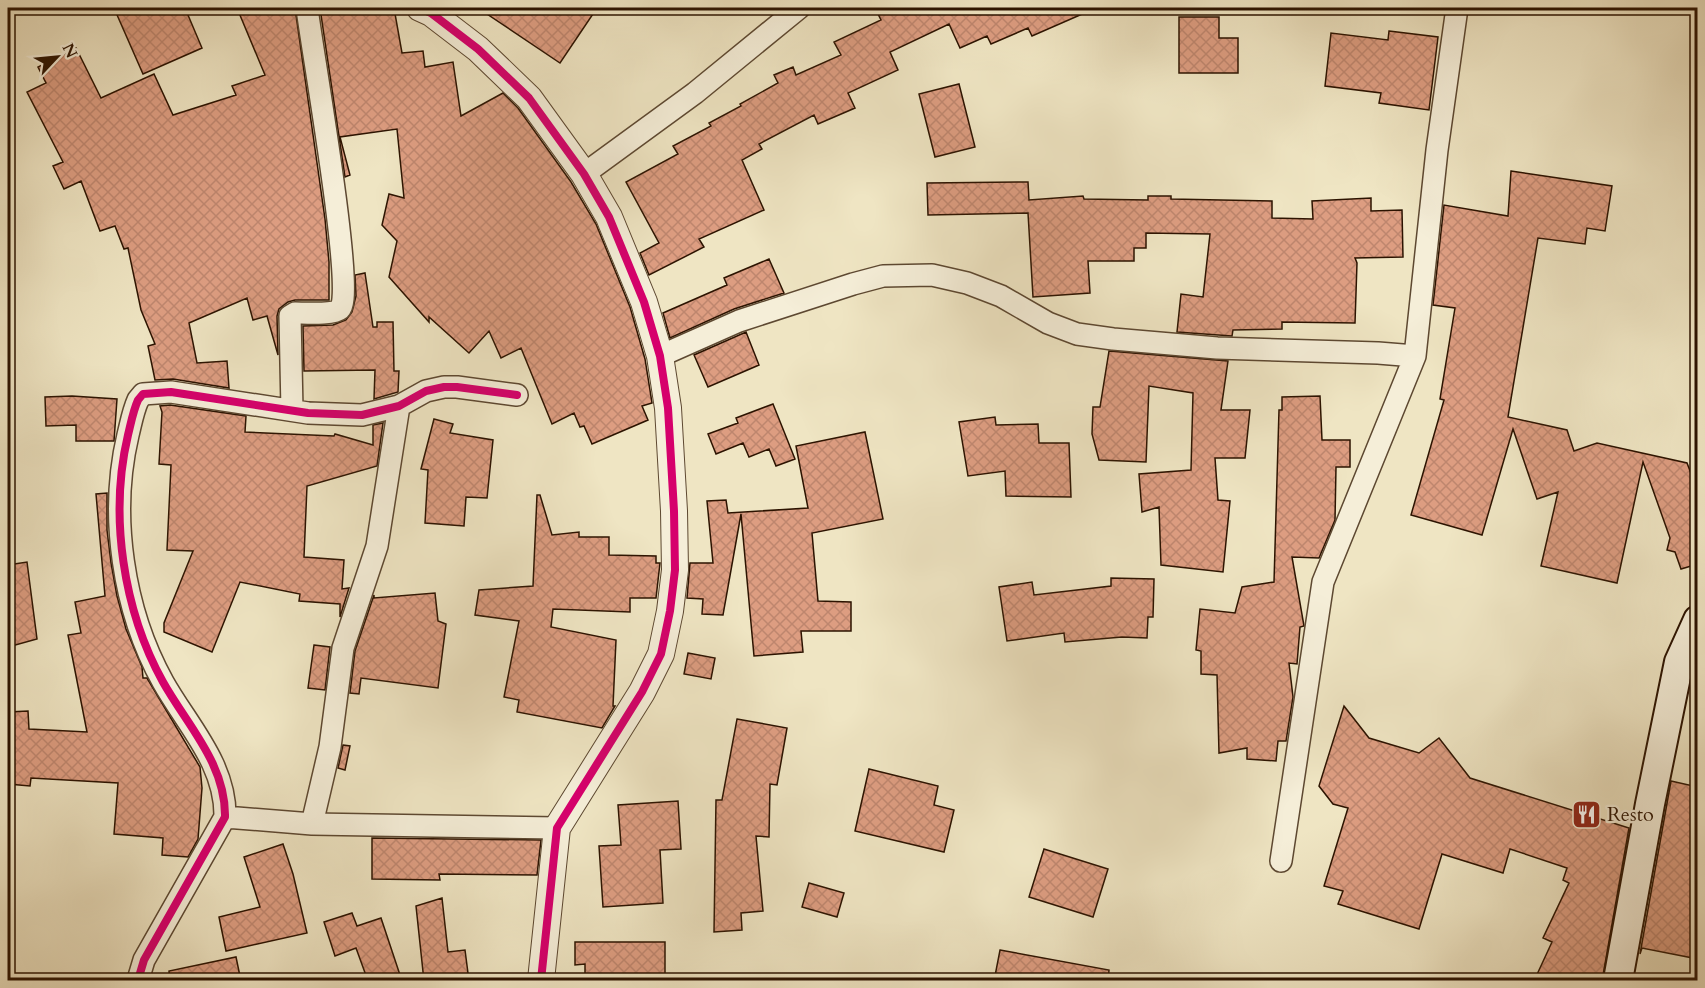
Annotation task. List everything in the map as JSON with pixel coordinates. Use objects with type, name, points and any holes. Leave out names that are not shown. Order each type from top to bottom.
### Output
[{"type":"main road","points":[[1618,981],[1679,662],[1698,620]]},
{"type":"street","points":[[292,410],[290,316],[295,313],[334,312],[341,308],[344,301],[335,207],[307,8]]},
{"type":"street","points":[[584,174],[695,93],[799,8]]},
{"type":"street","points":[[1281,861],[1323,582],[1415,356],[1437,150],[1457,8]]},
{"type":"street","points":[[429,9],[478,49],[529,98],[584,174],[609,217],[644,303],[660,356],[668,420],[675,570],[670,611],[661,654],[642,692],[556,828],[541,981]]},
{"type":"street","points":[[660,356],[739,321],[853,284],[883,276],[932,275],[967,283],[1000,296],[1048,323],[1077,334],[1217,348],[1415,356]]},
{"type":"street","points":[[138,981],[144,960],[225,816],[226,799],[208,753],[163,682],[136,614],[127,579],[120,542],[118,503],[121,463],[135,407],[143,394],[171,392],[336,415],[362,415],[399,406],[426,391],[444,387],[517,395]]},
{"type":"street","points":[[312,824],[330,747],[343,648],[377,546],[399,406]]},
{"type":"street","points":[[225,816],[312,824],[556,828]]},
{"type":"building","points":[[114,8],[185,8],[202,48],[143,74]]},
{"type":"building","points":[[237,8],[295,8],[325,219],[329,262],[329,300],[295,300],[279,309],[277,316],[278,355],[267,316],[253,320],[247,298],[189,323],[197,363],[227,361],[229,388],[173,379],[155,380],[148,346],[155,344],[141,310],[128,248],[124,249],[115,226],[100,231],[81,181],[64,189],[53,166],[63,162],[27,92],[46,83],[38,67],[76,48],[101,98],[154,74],[173,115],[236,95],[232,86],[265,75]]},
{"type":"building","points":[[320,8],[394,8],[402,53],[423,51],[425,67],[453,62],[461,116],[503,93],[518,108],[571,182],[596,224],[630,307],[645,359],[652,403],[642,406],[648,420],[592,444],[584,426],[580,427],[574,413],[552,424],[521,348],[501,358],[489,331],[469,353],[429,317],[429,322],[389,277],[397,241],[382,225],[389,194],[404,198],[397,129],[340,137],[350,175],[345,177]]},
{"type":"building","points":[[478,8],[597,8],[560,63]]},
{"type":"building","points":[[875,8],[1096,8],[1032,36],[1028,28],[991,44],[987,36],[960,48],[949,24],[890,52],[898,70],[848,93],[855,108],[818,124],[814,115],[759,144],[762,149],[742,160],[764,210],[699,239],[704,247],[649,275],[640,253],[659,243],[626,182],[678,154],[673,146],[711,126],[709,123],[778,83],[774,75],[793,67],[796,75],[841,55],[834,42],[881,20]]},
{"type":"building","points":[[1179,17],[1219,17],[1219,38],[1238,38],[1238,73],[1179,73]]},
{"type":"building","points":[[1389,31],[1438,37],[1429,110],[1379,103],[1381,93],[1325,86],[1331,33],[1388,40]]},
{"type":"building","points":[[959,84],[975,147],[935,157],[919,94]]},
{"type":"building","points":[[1511,171],[1612,186],[1605,231],[1587,228],[1585,244],[1538,238],[1508,417],[1567,430],[1574,451],[1597,443],[1687,463],[1695,484],[1698,485],[1698,564],[1681,569],[1675,552],[1667,550],[1670,538],[1643,462],[1617,583],[1541,566],[1558,492],[1537,499],[1513,429],[1482,535],[1411,515],[1444,400],[1440,399],[1455,308],[1433,305],[1444,205],[1508,216]]},
{"type":"building","points":[[1028,182],[1029,200],[1083,196],[1084,199],[1148,200],[1148,196],[1171,196],[1171,199],[1272,201],[1272,218],[1313,219],[1312,201],[1371,198],[1371,211],[1402,210],[1403,257],[1355,258],[1357,263],[1355,323],[1282,322],[1282,329],[1233,330],[1232,336],[1177,332],[1181,294],[1203,297],[1210,234],[1146,233],[1146,248],[1134,248],[1134,261],[1088,261],[1090,293],[1033,297],[1028,213],[928,215],[927,183]]},
{"type":"building","points":[[769,259],[784,293],[734,309],[670,338],[663,313],[727,285],[724,278]]},
{"type":"building","points":[[365,273],[373,327],[377,327],[377,322],[393,322],[394,371],[399,371],[398,392],[374,399],[375,370],[304,371],[303,326],[333,325],[346,320],[352,312],[356,296],[355,275]]},
{"type":"building","points":[[746,332],[759,365],[708,387],[694,355]]},
{"type":"building","points":[[1109,351],[1228,361],[1221,410],[1250,410],[1245,458],[1215,458],[1218,500],[1230,501],[1223,572],[1161,565],[1159,507],[1142,512],[1139,474],[1191,470],[1193,393],[1149,386],[1146,462],[1099,460],[1092,434],[1093,407],[1100,407]]},
{"type":"building","points":[[1320,396],[1322,440],[1350,440],[1350,467],[1336,467],[1335,520],[1319,558],[1292,557],[1304,626],[1300,627],[1297,664],[1289,663],[1293,697],[1286,741],[1278,741],[1276,761],[1247,759],[1247,748],[1219,753],[1217,675],[1201,674],[1201,651],[1196,650],[1200,609],[1235,613],[1242,587],[1274,582],[1279,410],[1282,410],[1282,397]]},
{"type":"building","points":[[45,397],[117,399],[114,441],[76,441],[76,425],[46,426]]},
{"type":"building","points":[[773,404],[795,459],[776,466],[769,449],[749,457],[743,443],[716,454],[708,434],[738,423],[736,418]]},
{"type":"building","points":[[170,405],[246,416],[245,432],[334,436],[335,434],[373,445],[373,425],[383,423],[377,466],[307,486],[304,557],[344,560],[342,589],[349,588],[340,617],[340,604],[299,601],[300,594],[240,582],[212,652],[164,632],[164,623],[193,551],[167,550],[171,465],[159,464],[162,412],[160,406]]},
{"type":"building","points":[[995,417],[996,425],[1038,424],[1039,443],[1069,443],[1071,497],[1006,496],[1005,471],[968,476],[959,422]]},
{"type":"building","points":[[434,419],[453,424],[450,433],[493,440],[487,498],[466,497],[464,526],[425,523],[428,470],[421,469]]},
{"type":"building","points":[[865,432],[883,519],[812,533],[818,601],[851,602],[851,631],[801,631],[803,652],[754,656],[741,514],[723,615],[702,614],[703,599],[687,598],[690,563],[713,563],[707,501],[726,500],[728,513],[808,508],[796,446]]},
{"type":"building","points":[[107,493],[107,530],[111,563],[126,629],[142,667],[143,678],[147,678],[200,767],[202,788],[198,839],[188,857],[162,855],[163,838],[114,834],[118,783],[31,778],[30,786],[8,784],[8,712],[28,711],[29,729],[87,732],[68,635],[81,633],[75,602],[105,596],[96,494]]},
{"type":"building","points":[[537,495],[540,495],[552,535],[579,532],[579,537],[609,537],[609,555],[656,556],[656,563],[660,563],[656,598],[630,598],[630,612],[553,609],[551,627],[616,640],[613,706],[615,706],[602,728],[517,712],[519,700],[504,697],[519,621],[475,615],[479,590],[533,586]]},
{"type":"building","points":[[27,562],[37,639],[8,647],[8,565]]},
{"type":"building","points":[[1111,578],[1154,579],[1153,617],[1148,617],[1147,638],[1122,637],[1065,642],[1064,633],[1007,641],[999,587],[1032,582],[1034,595],[1111,586]]},
{"type":"building","points":[[435,593],[438,621],[446,624],[438,688],[361,678],[359,694],[350,693],[355,651],[374,595],[374,598]]},
{"type":"building","points":[[314,645],[330,647],[325,690],[308,688]]},
{"type":"building","points":[[688,653],[715,658],[711,679],[684,674]]},
{"type":"building","points":[[1344,706],[1369,738],[1419,753],[1439,738],[1470,778],[1629,828],[1602,981],[1534,981],[1552,942],[1543,938],[1569,883],[1563,880],[1567,868],[1510,849],[1503,873],[1442,854],[1419,929],[1338,904],[1343,891],[1324,886],[1348,808],[1333,804],[1319,786]]},
{"type":"building","points":[[737,719],[787,728],[777,785],[770,784],[769,837],[756,836],[763,911],[741,913],[742,930],[714,932],[716,800],[722,800]]},
{"type":"building","points":[[343,745],[350,746],[345,770],[338,768]]},
{"type":"building","points":[[869,769],[938,786],[934,805],[954,810],[944,852],[855,831]]},
{"type":"building","points":[[1671,781],[1698,787],[1698,959],[1642,948],[1640,954]]},
{"type":"building","points":[[678,801],[681,849],[660,850],[663,903],[603,907],[599,846],[621,845],[618,805]]},
{"type":"building","points":[[372,838],[541,840],[537,875],[439,874],[440,880],[372,879]]},
{"type":"building","points":[[283,844],[293,874],[307,933],[226,951],[219,917],[260,907],[244,857]]},
{"type":"building","points":[[1044,849],[1108,869],[1093,917],[1029,897]]},
{"type":"building","points":[[809,883],[844,893],[837,917],[802,907]]},
{"type":"building","points":[[442,898],[448,952],[465,950],[469,981],[424,981],[416,906]]},
{"type":"building","points":[[352,913],[357,926],[381,918],[402,981],[368,981],[356,948],[335,956],[324,922]]},
{"type":"building","points":[[575,942],[665,942],[665,981],[585,981],[585,964],[575,965]]},
{"type":"building","points":[[1000,950],[1109,970],[1108,981],[994,981]]},
{"type":"building","points":[[236,957],[241,981],[170,981],[169,971]]},
{"type":"cycle path","points":[[420,8],[431,13],[478,49],[529,98],[584,174],[609,217],[644,302],[660,356],[668,408],[675,570],[670,611],[661,654],[642,692],[557,828],[541,980]]},
{"type":"cycle path","points":[[138,980],[144,960],[225,817],[224,798],[212,762],[163,682],[149,654],[129,593],[123,562],[120,497],[122,466],[138,400],[143,394],[171,392],[308,413],[362,415],[399,406],[426,391],[444,387],[517,395]]},
{"type":"place","name":"Resto","points":[[1586,814]]}]
